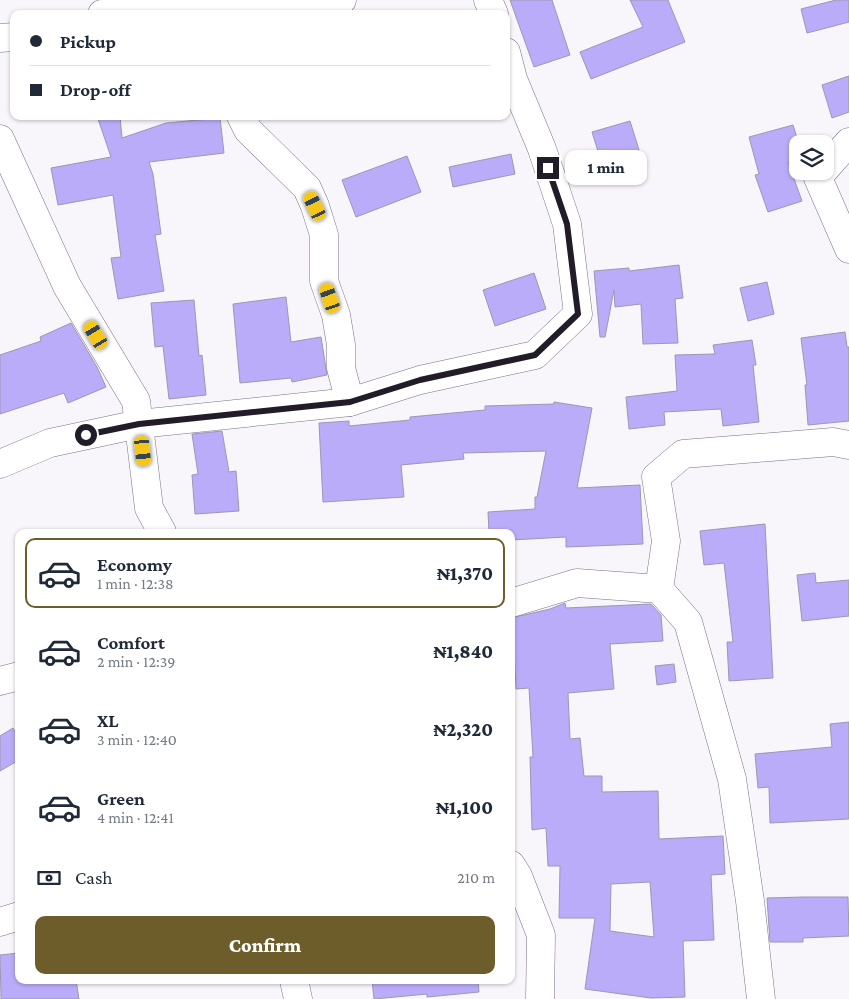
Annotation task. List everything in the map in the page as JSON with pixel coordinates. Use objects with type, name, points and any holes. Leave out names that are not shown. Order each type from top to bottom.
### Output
[{"type":"street","points":[[215,0],[223,10]]},
{"type":"street","points":[[116,10],[136,4],[215,0],[300,8],[342,0]]},
{"type":"street","points":[[0,464],[50,443],[139,424],[350,402],[420,380],[535,355],[578,314],[567,224],[542,149],[510,67]]},
{"type":"street","points":[[243,120],[248,130],[307,188],[315,206],[324,235],[324,281],[336,314],[341,346],[341,368],[350,402]]},
{"type":"street","points":[[0,142],[67,286],[136,401],[149,508],[160,529]]},
{"type":"street","points":[[834,159],[849,142]]},
{"type":"street","points":[[819,180],[849,249]]},
{"type":"street","points":[[659,589],[666,541],[656,477],[683,454],[833,442],[849,445]]},
{"type":"street","points":[[515,602],[577,583],[659,589],[688,622],[732,779],[750,901],[761,999]]},
{"type":"street","points":[[0,681],[15,677]]},
{"type":"street","points":[[515,875],[541,935],[540,999]]},
{"type":"street","points":[[0,922],[15,917]]},
{"type":"street","points":[[295,984],[298,999]]},
{"type":"building","points":[[510,0],[552,0],[570,55],[534,67]]},
{"type":"building","points":[[630,0],[668,0],[685,42],[591,79],[580,52],[643,27]]},
{"type":"building","points":[[836,0],[849,0],[849,22],[807,33],[801,9]]},
{"type":"building","points":[[849,76],[849,112],[832,118],[822,85]]},
{"type":"building","points":[[98,120],[120,120],[122,138],[166,123],[220,120],[224,153],[149,162],[153,174],[161,234],[155,235],[164,291],[118,299],[111,258],[121,257],[113,195],[58,205],[51,168],[111,157]]},
{"type":"building","points":[[630,121],[644,166],[606,177],[592,132]]},
{"type":"building","points":[[793,125],[796,135],[789,135],[789,180],[794,180],[802,201],[768,212],[755,175],[759,174],[749,137]]},
{"type":"building","points":[[511,154],[515,174],[453,187],[449,167]]},
{"type":"building","points":[[407,156],[421,192],[356,217],[342,180]]},
{"type":"building","points":[[679,265],[683,298],[675,299],[678,343],[643,344],[641,304],[615,307],[614,290],[605,337],[600,337],[594,271],[629,268],[629,271]]},
{"type":"building","points":[[534,273],[546,309],[495,326],[483,290]]},
{"type":"building","points":[[767,282],[774,314],[748,321],[740,288]]},
{"type":"building","points":[[286,297],[291,342],[321,337],[327,375],[292,382],[291,378],[240,383],[233,304]]},
{"type":"building","points":[[194,300],[199,356],[202,355],[206,395],[169,399],[163,346],[155,347],[151,303]]},
{"type":"building","points":[[71,323],[97,367],[106,387],[68,403],[64,393],[0,414],[0,355],[41,341],[40,337]]},
{"type":"building","points":[[845,332],[847,347],[849,347],[849,421],[808,425],[805,385],[807,385],[801,338]]},
{"type":"building","points":[[752,340],[756,365],[753,365],[759,422],[723,426],[721,409],[664,412],[665,425],[629,429],[626,397],[677,391],[675,355],[715,354],[713,345]]},
{"type":"building","points":[[554,402],[592,408],[577,488],[640,485],[643,544],[566,547],[566,537],[515,540],[515,529],[489,529],[488,512],[535,509],[535,497],[537,497],[546,451],[463,453],[464,459],[401,465],[404,497],[323,502],[319,423],[349,421],[349,426],[410,420],[410,417],[485,410],[485,406],[554,404]]},
{"type":"building","points":[[222,431],[229,472],[236,471],[239,511],[195,514],[192,475],[198,474],[192,434]]},
{"type":"building","points":[[765,524],[773,678],[729,681],[727,642],[733,642],[724,563],[704,565],[700,531]]},
{"type":"building","points":[[815,573],[816,583],[849,580],[849,616],[802,621],[797,575]]},
{"type":"building","points":[[565,603],[566,608],[651,604],[661,615],[663,641],[610,644],[614,689],[568,693],[570,739],[580,738],[584,776],[602,776],[602,792],[658,791],[659,839],[723,836],[725,874],[711,875],[714,940],[683,941],[685,997],[651,998],[585,989],[595,918],[559,918],[560,866],[548,866],[546,828],[532,830],[530,757],[533,757],[529,688],[516,689],[515,617],[550,609]],"holes":[[[650,882],[654,937],[610,931],[611,884]]]},
{"type":"building","points":[[674,664],[676,682],[657,685],[655,666]]},
{"type":"building","points":[[849,722],[849,819],[770,823],[769,787],[758,788],[755,754],[832,747],[830,724]]},
{"type":"building","points":[[13,728],[15,731],[15,762],[0,771],[0,736]]},
{"type":"building","points":[[848,897],[849,936],[803,938],[803,942],[770,942],[767,898]]},
{"type":"building","points":[[15,953],[15,984],[77,984],[79,999],[1,999],[0,955]]},
{"type":"building","points":[[372,984],[478,984],[479,992],[427,997],[427,994],[374,999]]},
{"type":"route","points":[[86,435],[139,424],[350,402],[420,380],[535,355],[578,314],[567,224],[548,168]]}]
